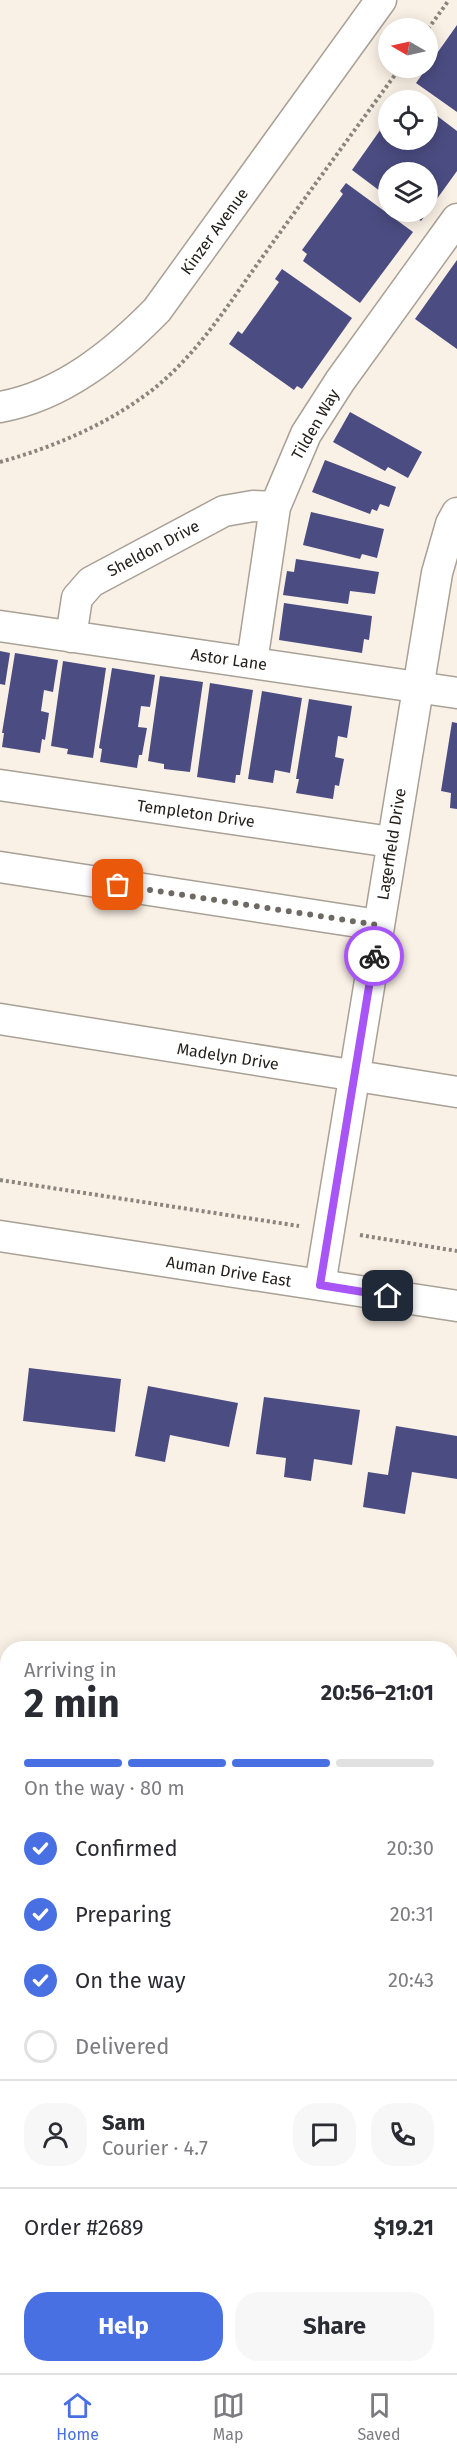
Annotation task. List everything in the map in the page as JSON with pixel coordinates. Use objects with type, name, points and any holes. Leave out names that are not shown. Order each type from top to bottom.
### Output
[{"type":"street","name":"Kinzer Avenue","points":[[0,407],[51,391],[78,377],[133,334],[157,310],[381,0]]},
{"type":"street","name":"Tilden Way","points":[[252,662],[275,507],[306,434],[321,409],[457,219]]},
{"type":"street","name":"Sheldon Drive","points":[[71,637],[77,598],[91,582],[224,511],[253,506],[275,507]]},
{"type":"street","name":"Lagerfield Drive","points":[[320,1285],[437,573],[451,524],[457,513]]},
{"type":"street","name":"Astor Lane","points":[[0,626],[457,693]]},
{"type":"street","name":"Templeton Drive","points":[[0,785],[391,842]]},
{"type":"street","points":[[0,867],[378,925]]},
{"type":"street","name":"Madelyn Drive","points":[[0,1019],[457,1092]]},
{"type":"street","name":"Auman Drive East","points":[[0,1236],[457,1306]]},
{"type":"path","points":[[436,18],[449,0]]},
{"type":"path","points":[[0,462],[49,446],[100,424],[150,391],[177,367],[213,326],[393,78]]},
{"type":"path","points":[[0,1180],[457,1251]]},
{"type":"building","points":[[457,25],[457,112],[438,99],[438,90],[426,90],[416,83],[420,78],[438,78],[438,52]]},
{"type":"building","points":[[438,117],[457,131],[457,171],[438,197],[438,162],[378,162],[378,190],[352,170],[378,133],[378,150],[438,150]]},
{"type":"building","points":[[346,183],[378,206],[378,222],[399,222],[413,232],[360,303],[303,261],[307,254],[302,250],[343,194],[340,191]]},
{"type":"building","points":[[457,260],[457,349],[415,319]]},
{"type":"building","points":[[282,269],[352,318],[302,389],[297,386],[294,390],[229,344],[238,331],[242,334],[279,282],[275,279]]},
{"type":"building","points":[[350,412],[422,452],[408,478],[388,467],[385,471],[333,442]]},
{"type":"building","points":[[325,460],[396,487],[389,507],[380,504],[377,511],[372,509],[370,514],[312,492]]},
{"type":"building","points":[[311,512],[384,529],[377,558],[362,554],[360,559],[303,545]]},
{"type":"building","points":[[296,559],[379,572],[375,594],[350,591],[348,604],[283,595],[287,571],[294,572]]},
{"type":"building","points":[[284,603],[372,616],[369,640],[364,639],[362,653],[279,640]]},
{"type":"building","points":[[0,651],[10,653],[5,685],[0,684]]},
{"type":"building","points":[[15,653],[58,660],[53,692],[44,690],[41,711],[49,713],[45,740],[42,739],[40,753],[2,747],[4,733],[2,733]]},
{"type":"building","points":[[63,661],[106,668],[93,758],[67,754],[68,749],[51,746]]},
{"type":"building","points":[[112,668],[155,675],[150,707],[141,706],[138,727],[147,728],[137,768],[100,762],[102,749],[99,748]]},
{"type":"building","points":[[160,676],[203,682],[190,772],[164,769],[164,764],[148,761]]},
{"type":"building","points":[[210,683],[253,690],[240,775],[236,775],[235,783],[197,777]]},
{"type":"building","points":[[262,691],[302,698],[290,773],[275,770],[273,783],[248,779]]},
{"type":"building","points":[[309,699],[352,706],[347,738],[338,736],[335,757],[344,759],[339,786],[335,785],[333,799],[296,793],[299,779],[296,779]]},
{"type":"building","points":[[452,722],[457,723],[457,809],[450,808],[451,793],[441,791]]},
{"type":"building","points":[[29,1368],[121,1379],[115,1432],[23,1421]]},
{"type":"building","points":[[148,1386],[238,1403],[229,1447],[170,1435],[165,1462],[135,1456]]},
{"type":"building","points":[[264,1397],[360,1410],[352,1465],[314,1459],[311,1481],[284,1477],[286,1458],[256,1454]]},
{"type":"building","points":[[396,1426],[457,1436],[457,1479],[412,1472],[405,1514],[363,1507],[368,1472],[388,1475]]},
{"type":"way so far","points":[[118,885],[378,925],[374,956]]},
{"type":"route","points":[[374,956],[356,1077],[320,1285],[388,1296]]}]
